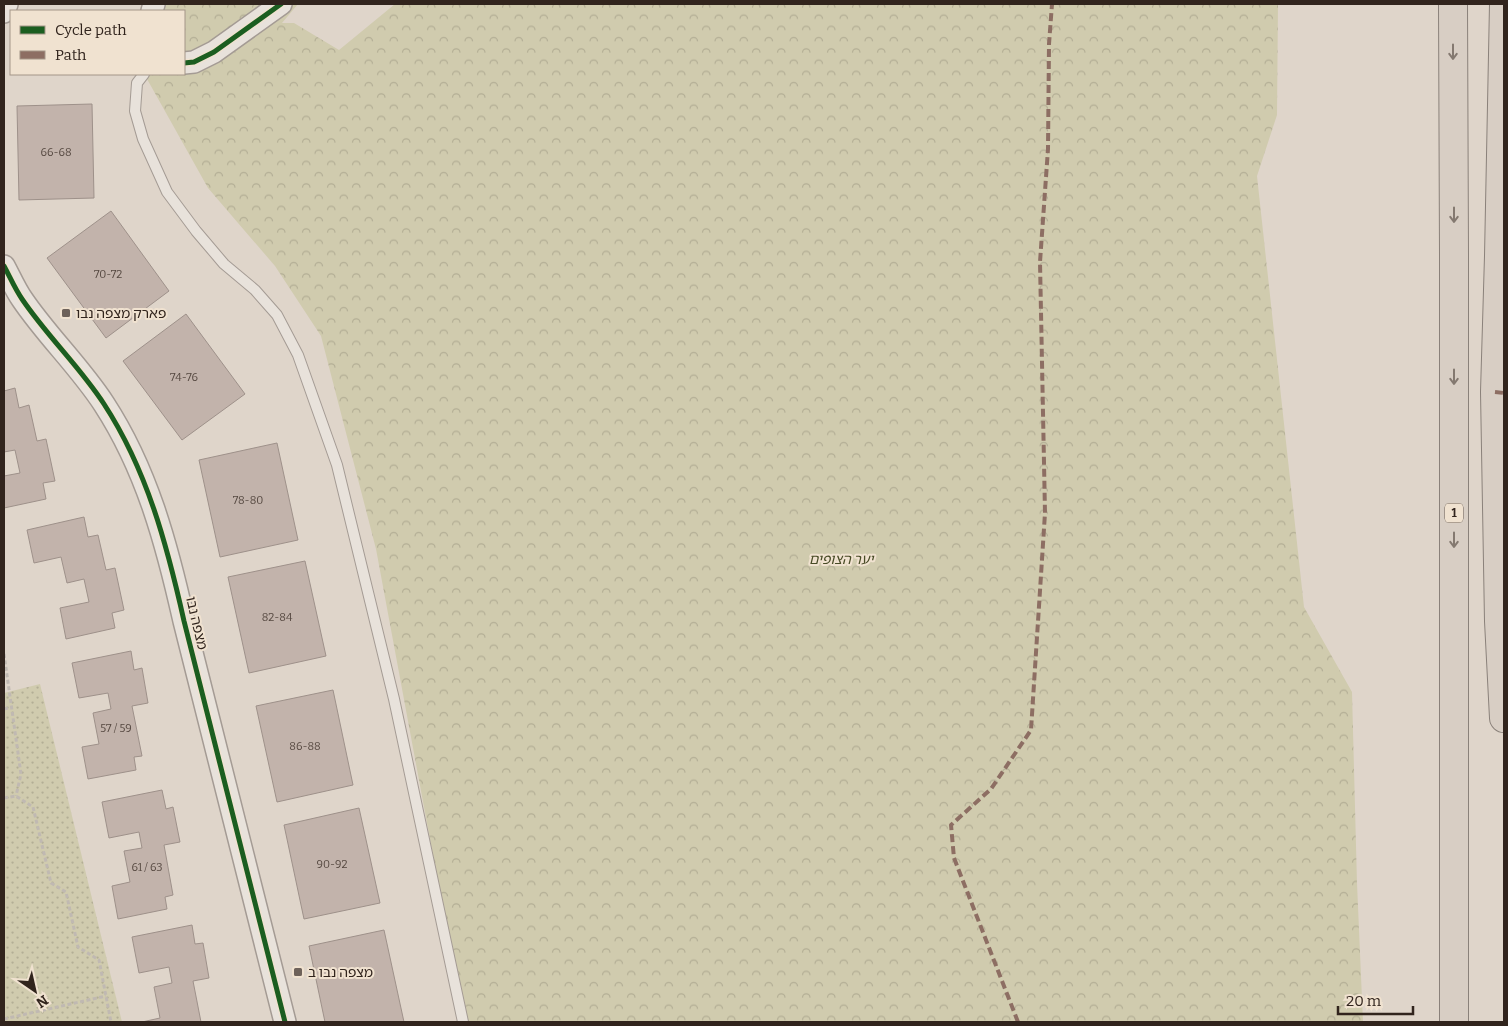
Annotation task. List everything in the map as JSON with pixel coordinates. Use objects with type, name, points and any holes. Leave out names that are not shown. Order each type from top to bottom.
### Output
[{"type":"highway","name":"1","points":[[1453,4],[1454,1022]]},
{"type":"highway","points":[[1504,4],[1500,246],[1495,392],[1499,621],[1504,718]]},
{"type":"street","points":[[4,12],[7,4]]},
{"type":"street","points":[[185,62],[194,62],[214,52],[281,4]]},
{"type":"street","name":"מצפה נבו","points":[[4,266],[22,299],[103,403],[126,440],[143,478],[172,566],[184,621],[285,1022]]},
{"type":"lane","points":[[143,75],[138,83],[136,111],[143,139],[167,192],[224,264],[255,290],[277,315],[298,355],[331,447],[394,699],[463,1022]]},
{"type":"path","points":[[4,654],[21,774],[16,796]]},
{"type":"path","points":[[4,709],[12,707]]},
{"type":"path","points":[[4,798],[16,796],[34,807],[51,883],[66,892],[78,947],[98,960],[111,1022]]},
{"type":"path","points":[[4,1019],[106,996]]},
{"type":"green space","name":"יער הצופים","points":[[166,4],[298,4],[282,23],[294,23],[339,50],[395,4],[1278,4],[1277,115],[1257,176],[1304,607],[1352,692],[1363,1022],[464,1022],[376,549],[321,336],[275,266],[208,188],[147,79],[148,75],[185,75],[185,10],[163,10]]},
{"type":"green space","points":[[40,684],[122,1022],[4,1022],[4,693]]},
{"type":"building","points":[[92,104],[94,198],[19,200],[17,106]]},
{"type":"building","points":[[111,211],[169,291],[106,338],[47,258]]},
{"type":"building","points":[[186,314],[245,394],[182,440],[123,361]]},
{"type":"building","points":[[15,388],[19,408],[29,405],[37,441],[46,439],[55,481],[43,483],[46,499],[4,508],[4,476],[20,473],[15,450],[4,452],[4,391]]},
{"type":"building","points":[[277,443],[298,540],[220,557],[199,460]]},
{"type":"building","points":[[84,517],[88,537],[98,535],[106,570],[115,568],[124,610],[112,613],[115,628],[66,639],[60,608],[89,602],[84,579],[67,583],[61,557],[34,563],[27,530]]},
{"type":"building","points":[[305,561],[326,656],[249,673],[228,577]]},
{"type":"building","points":[[131,651],[134,670],[142,668],[148,703],[132,706],[142,756],[134,757],[136,770],[88,779],[82,747],[99,744],[93,713],[111,709],[108,693],[79,698],[72,663]]},
{"type":"building","points":[[333,690],[353,785],[277,802],[256,706]]},
{"type":"building","points":[[162,790],[166,809],[173,807],[180,842],[164,845],[173,895],[165,897],[167,909],[118,919],[112,886],[130,882],[124,851],[142,848],[139,832],[109,838],[102,802]]},
{"type":"building","points":[[359,808],[380,903],[304,919],[284,825]]},
{"type":"building","points":[[192,925],[195,944],[203,943],[209,978],[193,981],[201,1022],[142,1022],[160,1018],[154,987],[172,983],[169,967],[139,973],[132,937]]},
{"type":"building","points":[[384,930],[404,1022],[325,1022],[309,946]]},
{"type":"marked path","points":[[1018,1022],[954,858],[951,825],[991,789],[1031,730],[1045,513],[1040,262],[1048,149],[1049,44],[1052,4]]},
{"type":"marked path","points":[[1495,392],[1504,393]]},
{"type":"cycle path","points":[[185,63],[194,62],[214,52],[281,4]]},
{"type":"cycle path","points":[[4,266],[17,291],[32,313],[95,390],[119,429],[144,482],[163,536],[285,1022]]},
{"type":"place","name":"פארק מצפה נבו","points":[[66,313]]},
{"type":"place","name":"מצפה נבו ב","points":[[298,972]]}]
